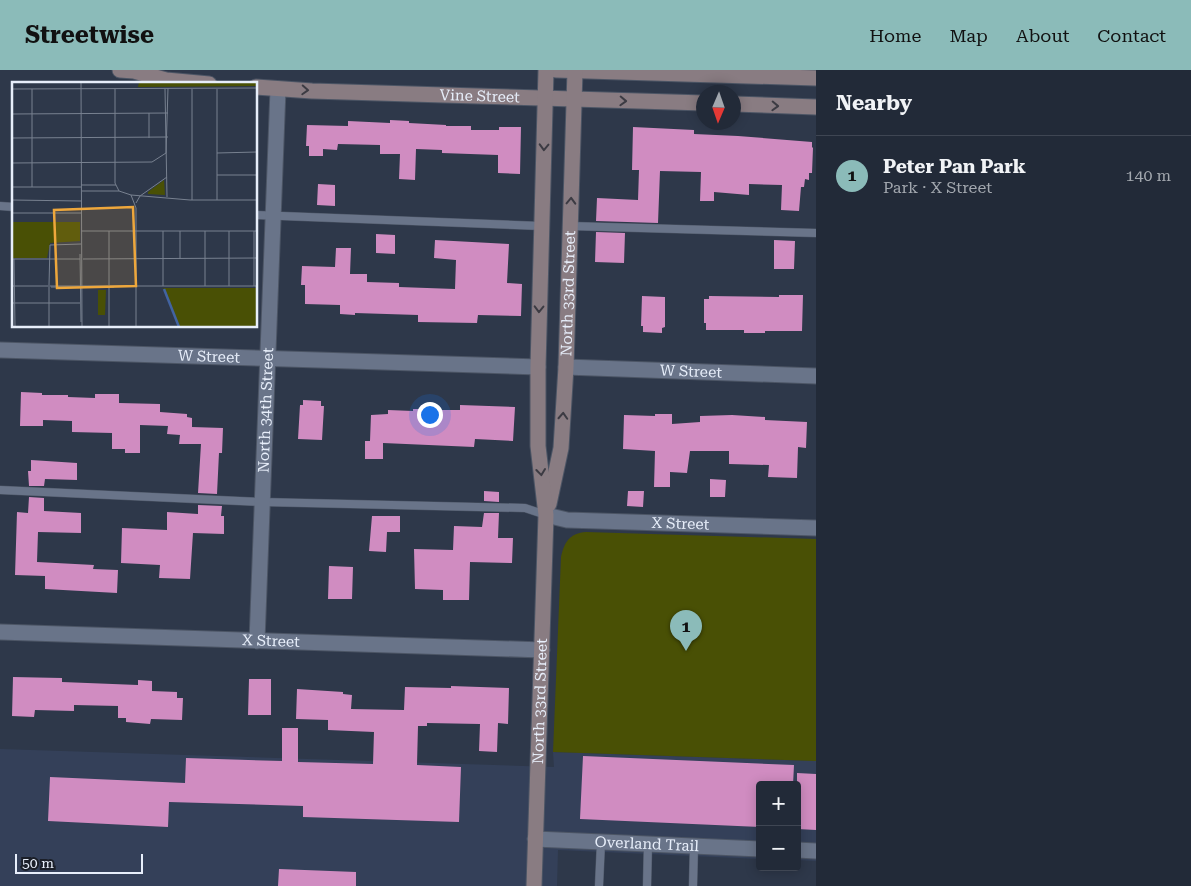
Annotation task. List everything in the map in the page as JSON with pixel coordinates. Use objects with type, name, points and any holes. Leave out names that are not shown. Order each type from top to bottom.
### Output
[{"type":"main road","points":[[120,70],[135,70],[166,80],[188,82]]},
{"type":"main road","name":"North 33rd Street","points":[[534,886],[546,515],[538,446],[538,367],[546,70]]},
{"type":"main road","points":[[556,70],[816,78]]},
{"type":"main road","name":"North 33rd Street","points":[[546,515],[561,448],[566,367],[575,70]]},
{"type":"main road","name":"Vine Street","points":[[258,87],[696,103]]},
{"type":"main road","points":[[741,104],[816,107]]},
{"type":"street","name":"North 34th Street","points":[[258,641],[278,89]]},
{"type":"street","name":"W Street","points":[[0,350],[538,367]]},
{"type":"street","name":"W Street","points":[[566,367],[816,376]]},
{"type":"street","name":"X Street","points":[[546,515],[567,520],[816,528]]},
{"type":"street","name":"X Street","points":[[0,632],[542,650]]},
{"type":"street","name":"Overland Trail","points":[[535,839],[756,849]]},
{"type":"street","points":[[801,850],[816,851]]},
{"type":"lane","points":[[258,215],[541,226]]},
{"type":"lane","points":[[570,226],[816,233]]},
{"type":"lane","points":[[0,490],[262,502],[526,508],[546,515]]},
{"type":"lane","points":[[599,886],[601,842]]},
{"type":"lane","points":[[647,886],[648,844]]},
{"type":"lane","points":[[693,886],[694,846]]},
{"type":"shaded area","points":[[0,749],[554,767],[553,752],[816,761],[816,861],[801,860],[801,781],[756,781],[756,859],[558,850],[557,886],[0,886]]},
{"type":"green space","points":[[586,532],[816,539],[816,761],[553,752],[561,557],[566,543],[572,536]]},
{"type":"building","points":[[390,120],[446,126],[471,126],[471,130],[499,130],[499,127],[521,127],[520,174],[498,173],[498,155],[442,153],[442,150],[416,149],[415,180],[399,179],[400,154],[380,154],[380,145],[338,144],[337,150],[323,149],[323,156],[309,156],[309,146],[306,146],[307,125],[348,126],[348,121],[390,123]]},
{"type":"building","points":[[633,127],[694,130],[694,134],[812,142],[812,173],[809,173],[809,180],[805,179],[804,187],[801,187],[799,211],[781,210],[782,185],[749,184],[749,195],[714,192],[714,201],[700,201],[701,172],[660,171],[658,223],[596,221],[597,198],[638,200],[639,170],[632,170]]},
{"type":"building","points":[[318,184],[335,185],[335,206],[317,205]]},
{"type":"building","points":[[596,232],[625,233],[624,263],[595,262]]},
{"type":"building","points":[[376,234],[395,235],[395,254],[376,253]]},
{"type":"building","points":[[435,240],[509,244],[507,283],[522,284],[521,316],[478,315],[477,323],[418,322],[418,315],[340,314],[340,305],[305,304],[305,285],[301,285],[302,266],[335,267],[336,248],[351,248],[350,274],[367,274],[367,282],[399,283],[399,287],[455,289],[456,260],[434,258]]},
{"type":"building","points":[[774,240],[795,241],[794,269],[774,269]]},
{"type":"building","points":[[779,295],[803,295],[802,331],[744,333],[744,330],[706,330],[706,323],[704,323],[704,299],[709,299],[709,296],[779,297]]},
{"type":"building","points":[[642,296],[665,297],[665,327],[662,328],[662,333],[643,332],[643,326],[641,326]]},
{"type":"building","points":[[21,392],[95,398],[95,394],[119,394],[119,403],[160,404],[160,412],[187,414],[187,417],[192,418],[192,427],[223,428],[222,453],[219,453],[217,494],[198,493],[201,444],[179,444],[180,435],[167,434],[168,426],[140,425],[140,453],[125,453],[125,449],[112,449],[112,433],[72,432],[72,421],[43,420],[43,426],[20,426]]},
{"type":"building","points":[[303,400],[321,401],[321,406],[324,406],[322,440],[298,439],[300,405],[303,405]]},
{"type":"building","points":[[421,405],[433,405],[433,410],[460,410],[460,405],[515,407],[513,441],[475,439],[474,447],[383,443],[383,459],[365,459],[365,441],[370,441],[371,415],[388,414],[388,410],[413,411],[413,409],[420,409]]},
{"type":"building","points":[[655,414],[672,414],[672,424],[700,422],[700,416],[732,415],[765,417],[765,420],[807,422],[806,448],[798,447],[797,478],[768,477],[769,465],[729,464],[729,451],[690,451],[687,473],[670,472],[670,487],[654,487],[655,451],[623,449],[624,415],[655,416]]},
{"type":"building","points":[[31,460],[77,463],[77,480],[45,479],[44,486],[29,486],[28,471],[31,471]]},
{"type":"building","points":[[710,479],[726,480],[725,497],[710,497]]},
{"type":"building","points":[[484,491],[499,492],[499,502],[484,501]]},
{"type":"building","points":[[628,491],[644,491],[643,507],[627,506]]},
{"type":"building","points":[[29,497],[44,498],[44,511],[81,513],[81,533],[38,532],[37,562],[94,565],[93,569],[118,570],[117,593],[45,589],[45,576],[15,575],[17,512],[28,513]]},
{"type":"building","points":[[198,505],[222,506],[221,516],[224,516],[224,534],[193,533],[190,579],[159,578],[160,565],[121,563],[122,528],[167,530],[167,512],[198,514]]},
{"type":"building","points":[[484,513],[499,513],[498,538],[513,538],[512,563],[470,562],[469,600],[443,600],[443,590],[415,589],[414,549],[453,550],[454,526],[482,527]]},
{"type":"building","points":[[372,516],[400,516],[400,532],[387,532],[386,552],[369,551]]},
{"type":"building","points":[[329,566],[353,567],[352,599],[328,599]]},
{"type":"building","points":[[13,677],[62,678],[62,682],[138,685],[138,680],[152,681],[152,691],[177,692],[177,698],[183,698],[182,720],[151,719],[150,724],[126,722],[126,718],[118,718],[118,706],[74,705],[74,711],[35,710],[34,717],[12,716]]},
{"type":"building","points":[[249,679],[271,679],[271,715],[248,715]]},
{"type":"building","points":[[451,686],[509,688],[508,724],[498,723],[497,752],[479,751],[480,724],[427,723],[427,726],[418,726],[417,765],[461,767],[459,822],[303,817],[303,806],[169,802],[168,827],[48,821],[50,777],[185,783],[186,758],[282,761],[282,728],[298,728],[298,762],[373,764],[374,732],[328,730],[328,720],[296,719],[297,689],[343,692],[343,694],[352,695],[351,709],[404,710],[405,687],[451,688]]},
{"type":"building","points":[[583,756],[794,765],[793,781],[756,781],[756,827],[580,819]]},
{"type":"building","points":[[797,773],[816,774],[816,830],[801,829],[801,781],[797,781]]},
{"type":"building","points":[[279,869],[356,872],[356,886],[278,886]]},
{"type":"place","name":"Peter Pan Park","points":[[686,651]]}]
